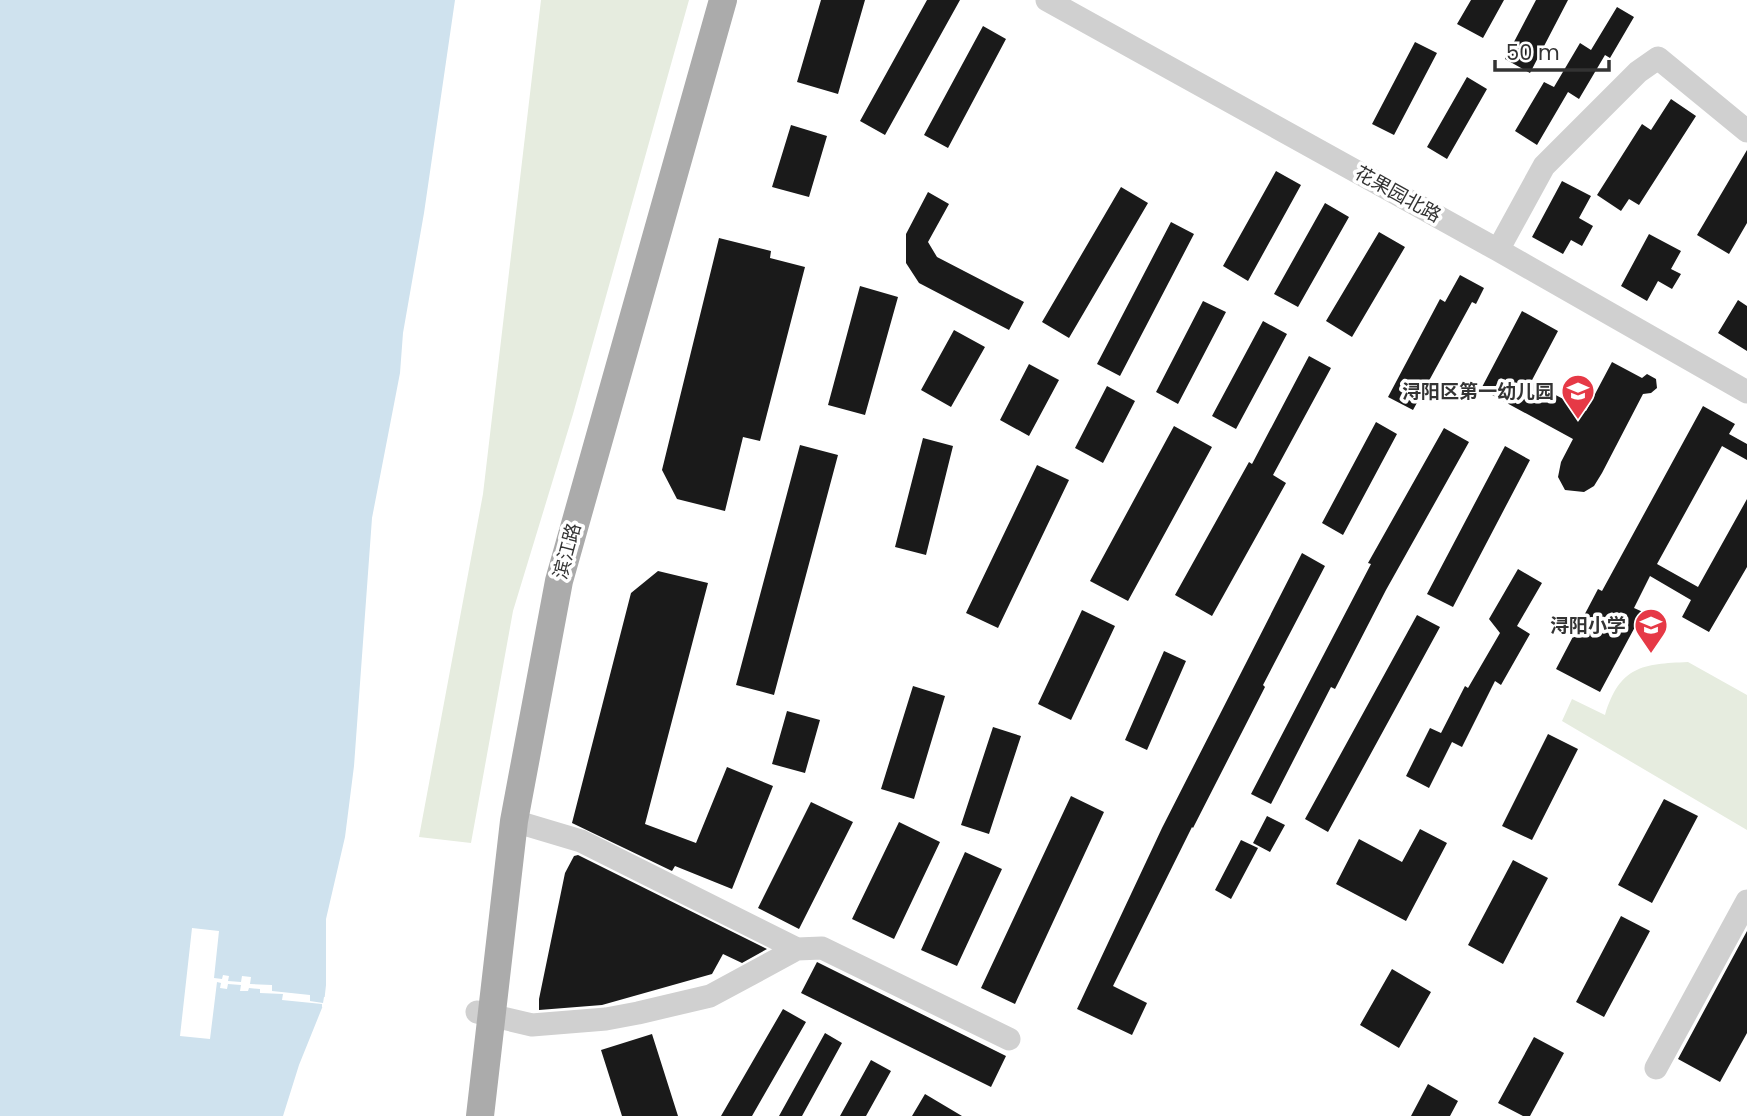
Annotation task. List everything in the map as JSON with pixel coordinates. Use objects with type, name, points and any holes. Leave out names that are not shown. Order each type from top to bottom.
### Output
[{"type":"main road","name":"滨江路","points":[[464,1116],[499,818],[544,578],[708,0]]},
{"type":"main road","name":"滨江路","points":[[480,1116],[514,821],[558,581],[723,0]]},
{"type":"street","name":"花果园北路","points":[[1047,0],[1499,250],[1747,392]]},
{"type":"street","points":[[1499,250],[1544,166],[1638,72],[1658,58],[1747,131]]},
{"type":"street","points":[[514,821],[581,841],[797,949]]},
{"type":"street","points":[[1656,1068],[1747,901]]},
{"type":"street","points":[[477,1012],[532,1025],[606,1019],[710,996],[797,949],[822,948],[1009,1039]]},
{"type":"shaded area","points":[[541,0],[689,0],[573,414],[513,611],[471,843],[419,837],[483,494]]},
{"type":"shaded area","points":[[1688,662],[1747,695],[1747,830],[1562,721],[1572,699],[1605,715],[1618,686],[1635,671],[1658,664]]},
{"type":"water","points":[[0,0],[455,0],[424,213],[403,333],[400,373],[372,518],[354,766],[345,837],[326,919],[324,1003],[299,1065],[283,1116],[0,1116]]},
{"type":"pier","points":[[192,928],[219,931],[214,978],[222,979],[223,975],[229,976],[228,981],[241,982],[242,976],[251,977],[250,984],[272,985],[272,991],[310,995],[310,1001],[323,1003],[324,997],[328,997],[326,1007],[322,1007],[322,1004],[282,1000],[283,994],[260,993],[260,989],[240,991],[241,985],[228,984],[227,989],[220,988],[221,983],[217,982],[210,1039],[180,1036]]},
{"type":"building","points":[[821,0],[865,0],[838,94],[797,82]]},
{"type":"building","points":[[927,0],[960,0],[885,135],[860,121]]},
{"type":"building","points":[[1471,0],[1504,0],[1483,38],[1457,24]]},
{"type":"building","points":[[1536,0],[1568,0],[1530,73],[1505,59]]},
{"type":"building","points":[[1617,7],[1634,17],[1610,58],[1605,55],[1579,99],[1568,92],[1537,145],[1515,131],[1544,82],[1554,87],[1580,43],[1591,50]]},
{"type":"building","points":[[983,26],[1006,39],[948,148],[924,135]]},
{"type":"building","points":[[1415,42],[1437,53],[1394,135],[1372,124]]},
{"type":"building","points":[[1467,77],[1487,89],[1447,159],[1427,147]]},
{"type":"building","points":[[1671,99],[1696,116],[1639,205],[1629,199],[1621,211],[1597,195],[1642,124],[1651,130]]},
{"type":"building","points":[[791,125],[827,136],[809,197],[772,187]]},
{"type":"building","points":[[1747,150],[1747,223],[1729,254],[1697,235]]},
{"type":"building","points":[[1276,171],[1301,185],[1248,281],[1223,266]]},
{"type":"building","points":[[1562,181],[1591,196],[1579,218],[1593,226],[1582,246],[1571,240],[1563,254],[1532,237]]},
{"type":"building","points":[[1121,187],[1148,203],[1069,338],[1042,322]]},
{"type":"building","points":[[928,192],[949,204],[928,242],[937,257],[1024,302],[1009,330],[919,283],[906,263],[906,234]]},
{"type":"building","points":[[1325,203],[1349,217],[1298,307],[1274,294]]},
{"type":"building","points":[[1171,222],[1194,234],[1120,376],[1097,364]]},
{"type":"building","points":[[1379,232],[1405,247],[1352,337],[1326,321]]},
{"type":"building","points":[[1649,234],[1681,251],[1671,269],[1681,274],[1672,289],[1658,281],[1647,301],[1621,286]]},
{"type":"building","points":[[719,238],[771,251],[770,258],[805,267],[760,441],[743,437],[725,511],[677,499],[662,470]]},
{"type":"building","points":[[1460,275],[1484,288],[1476,304],[1472,302],[1413,410],[1388,397],[1440,299],[1445,302]]},
{"type":"building","points":[[860,286],[898,297],[865,415],[828,405]]},
{"type":"building","points":[[1738,300],[1747,306],[1747,351],[1718,333]]},
{"type":"building","points":[[1203,301],[1226,312],[1178,404],[1156,392]]},
{"type":"building","points":[[1522,311],[1558,331],[1531,382],[1586,411],[1612,362],[1642,378],[1647,374],[1656,379],[1657,388],[1651,393],[1643,394],[1602,473],[1594,486],[1584,492],[1565,490],[1558,477],[1561,462],[1573,439],[1481,389]]},
{"type":"building","points":[[1263,321],[1287,334],[1236,429],[1212,416]]},
{"type":"building","points":[[954,330],[985,347],[951,407],[921,390]]},
{"type":"building","points":[[1309,356],[1331,368],[1273,475],[1286,483],[1212,616],[1175,595],[1249,462],[1252,464]]},
{"type":"building","points":[[1029,364],[1059,380],[1029,436],[1000,420]]},
{"type":"building","points":[[1107,386],[1135,401],[1103,463],[1075,448]]},
{"type":"building","points":[[1703,406],[1735,424],[1729,434],[1747,444],[1747,460],[1722,446],[1657,564],[1698,587],[1747,499],[1747,567],[1709,632],[1682,617],[1691,600],[1650,576],[1634,608],[1643,612],[1600,692],[1556,669],[1598,589],[1602,591]]},
{"type":"building","points":[[1376,422],[1397,434],[1343,535],[1322,523]]},
{"type":"building","points":[[1174,426],[1212,447],[1128,601],[1090,581]]},
{"type":"building","points":[[1444,428],[1469,442],[1386,590],[1335,689],[1331,687],[1271,804],[1251,794],[1371,564],[1368,563]]},
{"type":"building","points":[[923,438],[953,446],[926,555],[895,547]]},
{"type":"building","points":[[800,445],[838,455],[774,695],[736,685]]},
{"type":"building","points":[[1505,446],[1530,460],[1453,607],[1427,594]]},
{"type":"building","points":[[1037,465],[1069,480],[998,628],[966,613]]},
{"type":"building","points":[[1302,553],[1325,566],[1113,986],[1147,1003],[1132,1035],[1077,1009],[1162,828]]},
{"type":"building","points":[[1518,569],[1542,583],[1517,626],[1530,634],[1501,685],[1495,681],[1462,747],[1452,742],[1429,788],[1406,776],[1430,728],[1441,733],[1465,686],[1468,688],[1500,633],[1489,619]]},
{"type":"building","points":[[658,571],[708,583],[645,824],[696,843],[727,767],[773,786],[732,889],[675,866],[672,871],[572,823],[631,593]]},
{"type":"building","points":[[1082,610],[1115,626],[1071,720],[1038,704]]},
{"type":"building","points":[[1417,615],[1440,627],[1328,832],[1305,819]]},
{"type":"building","points":[[1164,651],[1186,661],[1147,750],[1125,740]]},
{"type":"building","points":[[913,686],[945,696],[914,799],[881,789]]},
{"type":"building","points":[[787,711],[820,720],[805,773],[772,764]]},
{"type":"building","points":[[993,727],[1021,736],[989,834],[961,825]]},
{"type":"building","points":[[1548,734],[1578,749],[1532,840],[1502,826]]},
{"type":"building","points":[[1071,796],[1104,812],[1015,1004],[981,988]]},
{"type":"building","points":[[1664,799],[1698,816],[1652,903],[1618,885]]},
{"type":"building","points":[[811,802],[853,822],[799,929],[758,908]]},
{"type":"building","points":[[1267,816],[1285,825],[1270,852],[1253,843]]},
{"type":"building","points":[[899,822],[940,842],[894,939],[852,919]]},
{"type":"building","points":[[1420,829],[1447,843],[1406,921],[1336,884],[1359,839],[1402,862]]},
{"type":"building","points":[[1241,840],[1258,848],[1231,899],[1215,890]]},
{"type":"building","points":[[965,852],[1002,869],[957,966],[921,950]]},
{"type":"building","points":[[578,855],[767,949],[742,963],[723,954],[712,974],[602,1005],[539,1010],[565,873],[574,856]]},
{"type":"building","points":[[1513,860],[1548,878],[1503,964],[1468,945]]},
{"type":"building","points":[[1621,916],[1650,931],[1604,1017],[1576,1002]]},
{"type":"building","points":[[1747,931],[1747,1033],[1720,1082],[1678,1059]]},
{"type":"building","points":[[817,962],[1006,1056],[991,1087],[801,993]]},
{"type":"building","points":[[1392,969],[1431,992],[1399,1048],[1360,1025]]},
{"type":"building","points":[[783,1009],[806,1022],[752,1116],[721,1116]]},
{"type":"building","points":[[825,1033],[842,1043],[802,1116],[779,1116]]},
{"type":"building","points":[[652,1034],[678,1116],[622,1116],[601,1050]]},
{"type":"building","points":[[1534,1037],[1564,1053],[1530,1116],[1523,1116],[1498,1103]]},
{"type":"building","points":[[871,1060],[891,1071],[866,1116],[840,1116]]},
{"type":"building","points":[[1428,1084],[1458,1101],[1450,1116],[1411,1116]]},
{"type":"building","points":[[925,1094],[962,1116],[912,1116]]},
{"type":"place","name":"浔阳区第一幼儿园","points":[[1578,421]]},
{"type":"place","name":"浔阳小学","points":[[1651,655]]}]
